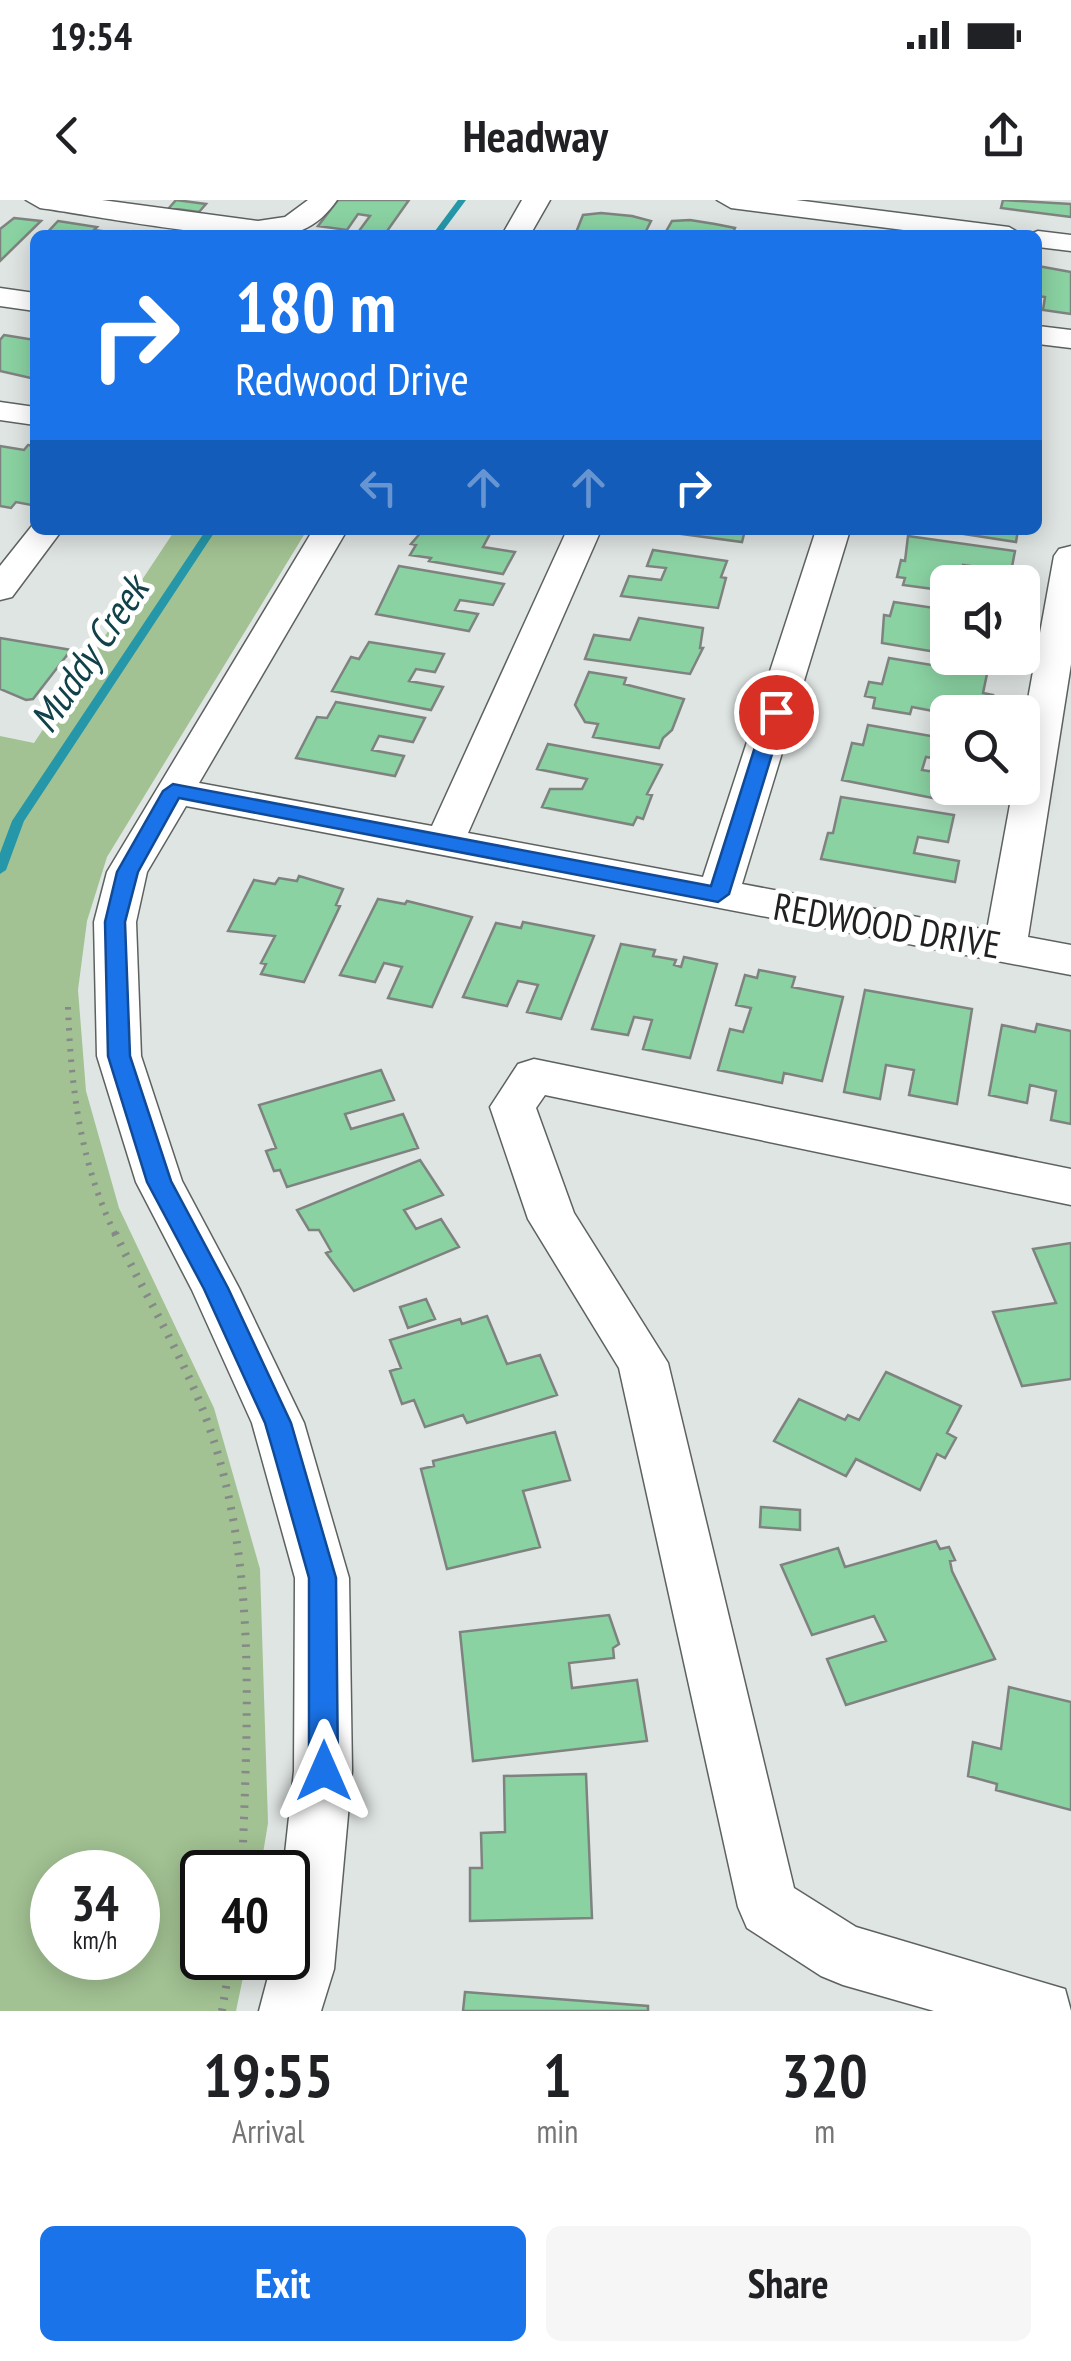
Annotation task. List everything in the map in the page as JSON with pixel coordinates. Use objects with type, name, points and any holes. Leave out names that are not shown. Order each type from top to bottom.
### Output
[{"type":"street","points":[[40,200],[258,229],[295,225],[310,218],[323,200]]},
{"type":"street","points":[[519,230],[536,200]]},
{"type":"street","points":[[733,200],[931,212],[992,230]]},
{"type":"street","points":[[1042,239],[1071,243]]},
{"type":"street","points":[[0,297],[30,301]]},
{"type":"street","points":[[1042,335],[1071,339]]},
{"type":"street","points":[[0,411],[30,415]]},
{"type":"street","points":[[290,2011],[303,1969],[324,1771],[322,1578],[278,1423],[215,1288],[159,1182],[119,1056],[115,922],[128,872],[327,535]]},
{"type":"street","points":[[444,842],[582,535]]},
{"type":"street","points":[[718,894],[831,535]]},
{"type":"street","points":[[0,590],[30,551]]},
{"type":"street","points":[[1005,948],[1071,556]]},
{"type":"street","name":"REDWOOD DRIVE","points":[[173,791],[1071,960]]},
{"type":"street","points":[[1043,2011],[843,1954],[768,1907],[643,1363],[552,1219],[513,1107],[534,1076],[1071,1187]]},
{"type":"path","points":[[222,2011],[227,1980]]},
{"type":"green space","points":[[172,535],[304,535],[107,857],[87,921],[78,990],[86,1091],[119,1208],[214,1408],[260,1569],[268,1823],[264,1850],[180,1850],[180,1980],[242,1980],[236,2011],[0,2011],[0,736],[34,743]]},
{"type":"building","points":[[176,200],[206,204],[199,212],[169,208]]},
{"type":"building","points":[[338,200],[409,200],[388,230],[360,230],[370,216],[358,214],[347,230],[318,226]]},
{"type":"building","points":[[1003,200],[1071,204],[1071,217],[1001,208]]},
{"type":"building","points":[[601,213],[651,221],[646,230],[577,230],[583,215]]},
{"type":"building","points":[[14,218],[41,221],[0,261],[0,229]]},
{"type":"building","points":[[690,220],[735,228],[667,230],[672,221]]},
{"type":"building","points":[[58,221],[97,227],[94,230],[50,230]]},
{"type":"building","points":[[1042,267],[1071,272],[1071,314],[1043,310]]},
{"type":"building","points":[[4,335],[30,339],[30,378],[0,371],[0,340]]},
{"type":"building","points":[[30,445],[30,505],[16,502],[11,508],[0,506],[0,446],[24,450]]},
{"type":"building","points":[[419,535],[489,535],[483,547],[515,552],[503,574],[410,555],[416,545],[411,544]]},
{"type":"building","points":[[690,535],[744,535],[742,542]]},
{"type":"building","points":[[970,535],[1017,535],[1016,542]]},
{"type":"building","points":[[908,536],[1015,551],[1012,565],[930,565],[930,589],[903,585],[905,578],[897,577],[901,560],[905,561]]},
{"type":"building","points":[[653,550],[727,561],[718,608],[621,596],[629,576],[661,580],[666,568],[647,566]]},
{"type":"building","points":[[399,566],[504,584],[493,605],[460,600],[455,610],[478,614],[469,631],[376,614]]},
{"type":"building","points":[[894,602],[930,607],[930,651],[882,643],[884,615],[890,616]]},
{"type":"building","points":[[639,618],[703,628],[703,648],[690,674],[585,659],[594,635],[630,640]]},
{"type":"building","points":[[0,638],[71,650],[33,699],[26,700],[0,689]]},
{"type":"building","points":[[369,642],[444,654],[435,672],[416,669],[409,681],[443,687],[431,710],[332,691],[351,657],[359,659]]},
{"type":"building","points":[[889,658],[930,665],[930,675],[987,675],[983,693],[993,695],[930,695],[930,710],[912,707],[910,714],[873,708],[875,698],[865,696],[869,682],[882,684]]},
{"type":"building","points":[[589,672],[626,678],[624,684],[684,699],[672,730],[659,748],[593,737],[598,724],[585,722],[575,705]]},
{"type":"building","points":[[336,702],[425,718],[413,742],[379,736],[372,750],[404,756],[395,776],[296,758],[317,717],[327,718]]},
{"type":"building","points":[[868,725],[930,736],[930,758],[926,757],[922,770],[930,771],[930,797],[842,780],[852,743],[863,745]]},
{"type":"building","points":[[548,744],[662,765],[647,794],[652,795],[643,819],[637,817],[633,825],[542,807],[550,789],[582,789],[587,779],[537,769]]},
{"type":"building","points":[[841,797],[954,815],[948,842],[918,837],[914,853],[959,861],[955,882],[821,859],[828,833],[833,833]]},
{"type":"building","points":[[299,876],[343,889],[336,905],[340,906],[304,982],[261,974],[266,964],[261,963],[275,936],[228,931],[254,880],[275,884],[279,878],[297,881]]},
{"type":"building","points":[[378,899],[405,904],[407,901],[472,917],[432,1007],[388,998],[402,967],[384,963],[375,982],[340,975]]},
{"type":"building","points":[[523,922],[594,936],[561,1019],[527,1012],[538,985],[518,981],[507,1006],[463,997],[496,923],[521,928]]},
{"type":"building","points":[[621,944],[655,950],[653,956],[676,960],[674,965],[681,967],[684,957],[717,964],[690,1058],[643,1049],[652,1020],[634,1017],[628,1035],[592,1029]]},
{"type":"building","points":[[759,970],[795,977],[792,987],[843,997],[822,1081],[784,1073],[782,1083],[718,1070],[730,1029],[743,1032],[751,1008],[736,1005],[745,975],[757,978]]},
{"type":"building","points":[[865,990],[972,1009],[957,1104],[909,1095],[914,1070],[886,1065],[880,1099],[844,1092]]},
{"type":"building","points":[[1037,1024],[1071,1031],[1071,1124],[1051,1120],[1056,1091],[1030,1085],[1027,1103],[989,1095],[1002,1025],[1035,1032]]},
{"type":"building","points":[[381,1070],[394,1100],[345,1114],[351,1129],[403,1114],[418,1148],[287,1187],[280,1170],[274,1171],[266,1151],[276,1148],[259,1105]]},
{"type":"building","points":[[420,1160],[443,1195],[404,1210],[416,1229],[441,1219],[459,1247],[354,1291],[326,1253],[331,1251],[319,1230],[309,1230],[297,1210]]},
{"type":"building","points":[[1071,1243],[1071,1379],[1022,1386],[993,1312],[1056,1303],[1033,1249]]},
{"type":"building","points":[[426,1299],[435,1319],[408,1328],[400,1307]]},
{"type":"building","points":[[487,1316],[507,1364],[540,1355],[557,1395],[467,1423],[463,1415],[425,1427],[414,1400],[402,1404],[390,1371],[401,1368],[390,1340],[460,1319],[462,1324]]},
{"type":"building","points":[[886,1372],[961,1406],[947,1433],[956,1438],[945,1458],[937,1454],[920,1490],[856,1459],[846,1476],[774,1441],[799,1399],[845,1420],[848,1415],[859,1420]]},
{"type":"building","points":[[555,1432],[570,1480],[523,1491],[540,1547],[447,1569],[421,1469],[434,1466],[433,1461]]},
{"type":"building","points":[[761,1507],[800,1510],[800,1530],[760,1527]]},
{"type":"building","points":[[936,1541],[940,1549],[949,1547],[955,1560],[950,1561],[952,1571],[995,1659],[846,1705],[827,1659],[886,1641],[874,1616],[812,1635],[781,1565],[838,1548],[845,1567]]},
{"type":"building","points":[[609,1615],[619,1644],[613,1648],[614,1658],[569,1663],[572,1688],[637,1680],[647,1741],[473,1761],[460,1632]]},
{"type":"building","points":[[1009,1687],[1071,1702],[1071,1810],[996,1790],[997,1784],[968,1776],[973,1742],[1001,1749]]},
{"type":"building","points":[[586,1774],[592,1918],[470,1921],[470,1868],[482,1868],[481,1833],[505,1832],[504,1776]]},
{"type":"building","points":[[465,1992],[648,2006],[648,2011],[463,2011]]},
{"type":"waterway","name":"Muddy Creek","points":[[440,230],[462,200]]},
{"type":"waterway","name":"Muddy Creek","points":[[0,870],[18,821],[208,535]]},
{"type":"route","points":[[324,1771],[322,1578],[287,1454],[278,1423],[215,1288],[159,1182],[119,1056],[115,922],[128,872],[173,791],[718,894],[776,712]]}]
